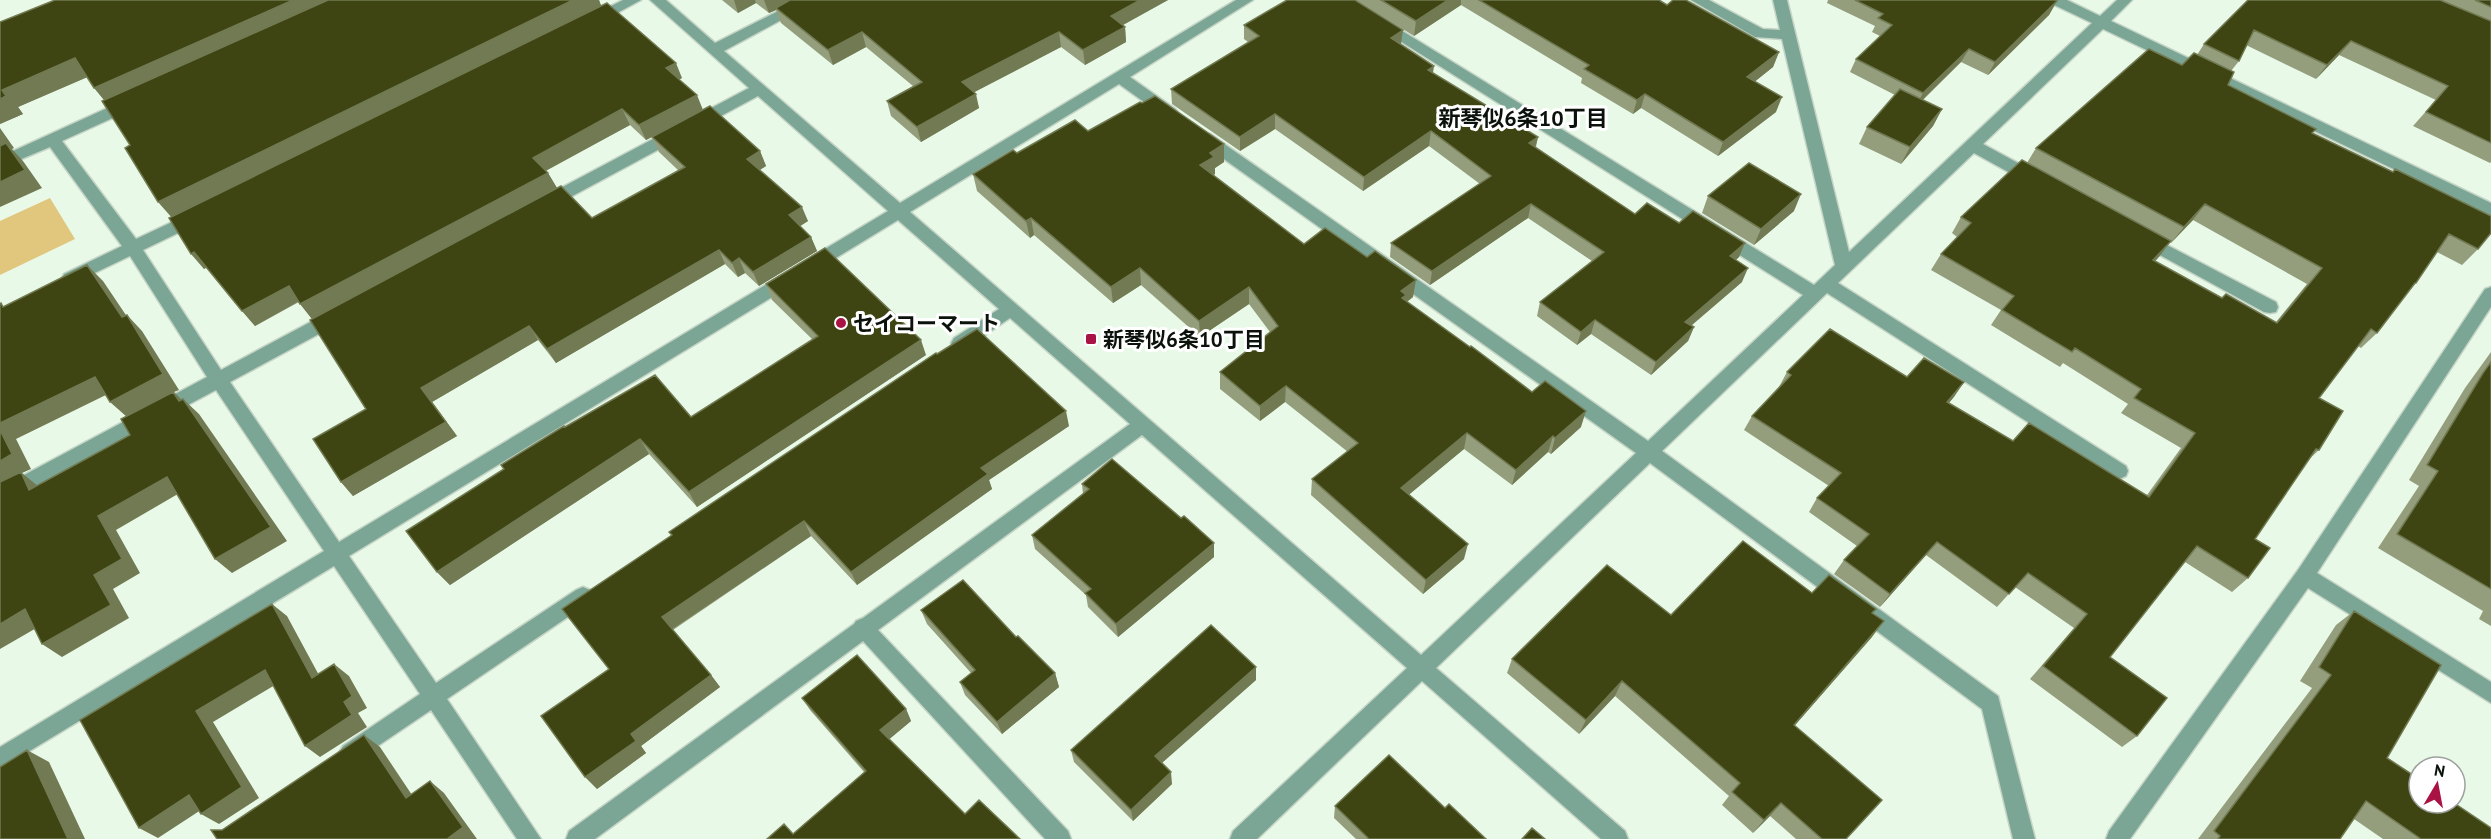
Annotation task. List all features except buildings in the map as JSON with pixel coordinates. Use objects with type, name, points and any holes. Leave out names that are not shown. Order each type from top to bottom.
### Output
[{"type":"street","points":[[580,26],[634,0]]},
{"type":"street","points":[[657,0],[1617,839]]},
{"type":"street","points":[[714,50],[811,0]]},
{"type":"street","points":[[0,759],[1246,0]]},
{"type":"street","points":[[1342,0],[2120,471]]},
{"type":"street","points":[[1698,0],[1760,33],[1788,36]]},
{"type":"street","points":[[1780,0],[1844,267]]},
{"type":"street","points":[[2055,0],[2491,210]]},
{"type":"street","points":[[1241,839],[2125,0]]},
{"type":"street","points":[[1119,77],[1649,452],[1990,702],[2024,839]]},
{"type":"street","points":[[530,212],[759,89]]},
{"type":"street","points":[[0,163],[149,96]]},
{"type":"street","points":[[52,139],[133,248],[218,379],[530,839]]},
{"type":"street","points":[[1972,145],[2049,187]]},
{"type":"street","points":[[54,286],[208,211]]},
{"type":"street","points":[[2133,233],[2270,307]]},
{"type":"street","points":[[2116,839],[2305,576],[2491,293]]},
{"type":"street","points":[[0,496],[353,307]]},
{"type":"street","points":[[940,357],[1011,309]]},
{"type":"street","points":[[577,839],[1142,424]]},
{"type":"street","points":[[2305,576],[2491,693]]},
{"type":"street","points":[[339,760],[596,587]]},
{"type":"street","points":[[863,627],[1060,839]]},
{"type":"shaded area","points":[[50,198],[75,239],[0,275],[0,221]]},
{"type":"place","name":"セイコーマート","points":[[841,323]]},
{"type":"place","name":"新琴似6条10丁目","points":[[1091,339]]},
{"type":"district","name":"新琴似6条10丁目","points":[[1523,118]]}]
